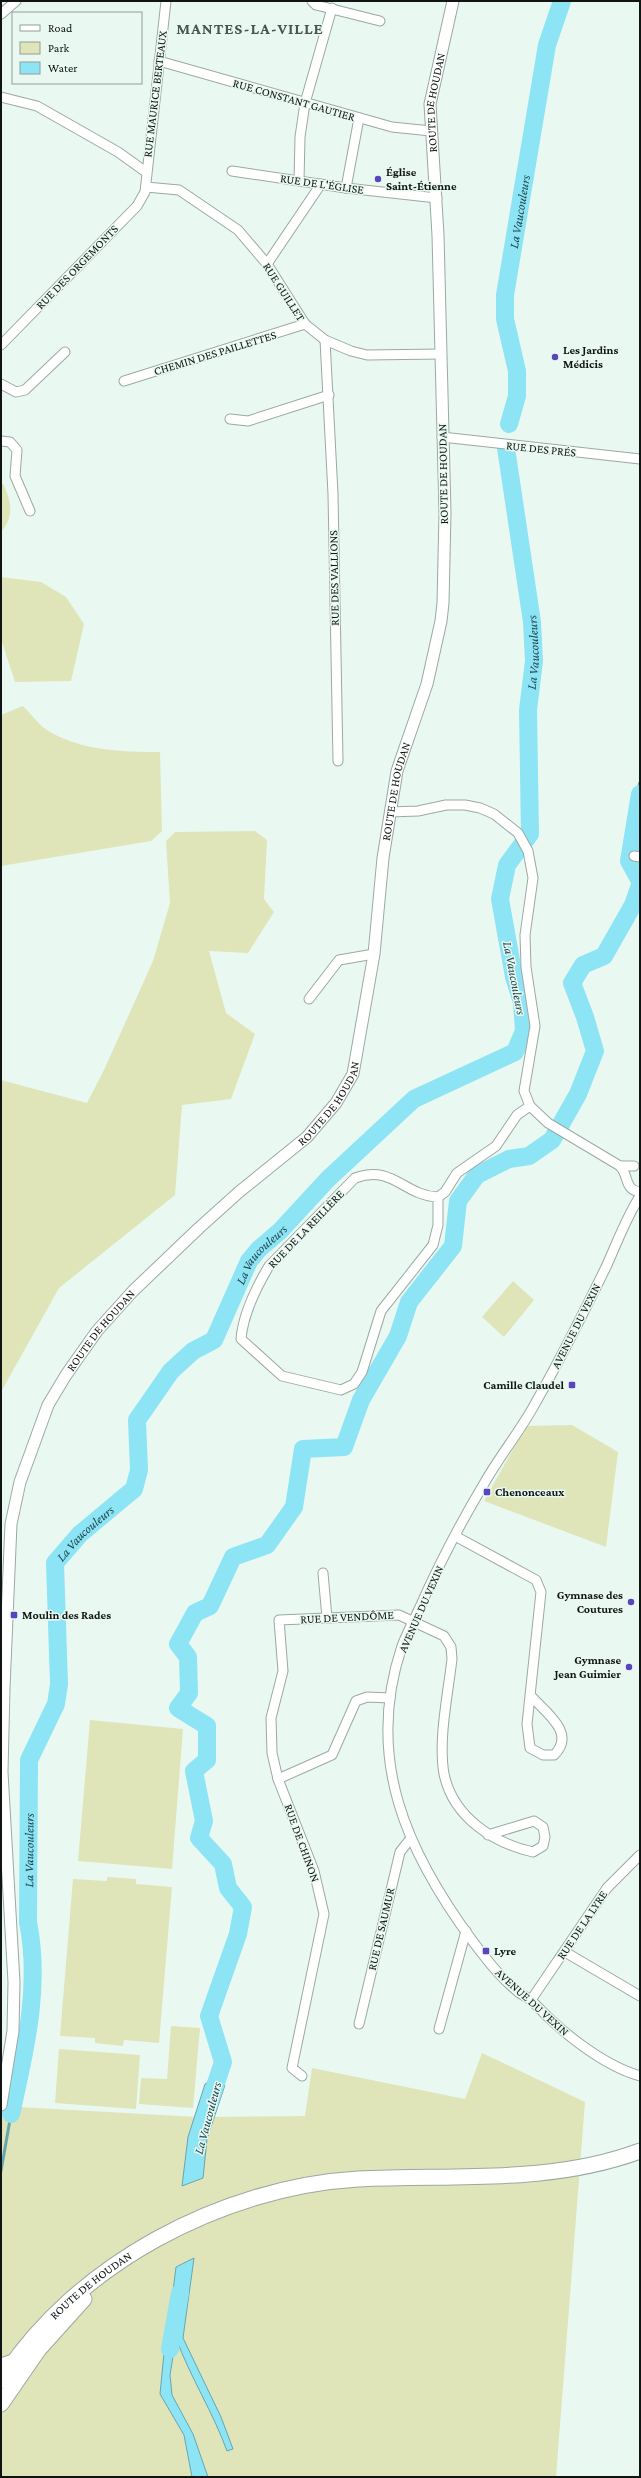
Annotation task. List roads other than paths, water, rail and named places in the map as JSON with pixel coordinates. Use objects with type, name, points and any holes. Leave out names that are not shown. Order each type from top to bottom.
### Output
[{"type":"main road","points":[[128,2257],[167,2234],[206,2215],[236,2203],[285,2190],[357,2180],[497,2177],[545,2174],[599,2164],[640,2151]]},
{"type":"main road","name":"ROUTE DE HOUDAN","points":[[2,2390],[16,2359],[36,2334],[73,2296],[128,2257]]},
{"type":"main road","name":"ROUTE DE HOUDAN","points":[[2,2390],[55,2329],[128,2257]]},
{"type":"street","points":[[1,14],[16,1]]},
{"type":"street","name":"RUE MAURICE BERTEAUX","points":[[146,187],[146,172],[166,1]]},
{"type":"street","points":[[312,1],[316,5],[380,21]]},
{"type":"street","name":"ROUTE DE HOUDAN","points":[[1,2105],[13,2031],[14,1982],[2,1772],[11,1524],[20,1482],[48,1405],[66,1375],[97,1331],[133,1291],[199,1228],[239,1192],[307,1138],[336,1103],[353,1074],[374,954],[390,812],[397,771],[427,684],[441,621],[445,513],[437,198],[430,104],[432,91],[446,41],[453,1]]},
{"type":"street","points":[[299,181],[300,137],[305,103],[332,8]]},
{"type":"street","name":"RUE CONSTANT GAUTIER","points":[[159,61],[392,127],[431,131]]},
{"type":"street","points":[[1,97],[37,106],[118,152],[146,172]]},
{"type":"street","points":[[346,188],[359,118]]},
{"type":"street","name":"RUE DE L'ÉGLISE","points":[[232,171],[346,188],[437,198]]},
{"type":"street","points":[[267,264],[321,184]]},
{"type":"street","name":"RUE GUILLET","points":[[146,187],[179,190],[238,230],[267,264],[305,324],[325,340],[351,352],[367,355],[441,354]]},
{"type":"street","name":"RUE DES ORGEMONTS","points":[[2,343],[137,206],[145,192],[146,187]]},
{"type":"street","name":"CHEMIN DES PAILLETTES","points":[[124,381],[305,324]]},
{"type":"street","name":"RUE DES VALLIONS","points":[[325,340],[329,395],[338,761]]},
{"type":"street","points":[[1,384],[16,392],[25,390],[65,352]]},
{"type":"street","points":[[230,419],[248,421],[329,395]]},
{"type":"street","name":"RUE DES PRÉS","points":[[442,437],[640,459]]},
{"type":"street","points":[[1,441],[10,442],[17,450],[15,476],[30,511]]},
{"type":"street","points":[[390,812],[418,811],[446,805],[465,805],[480,808],[494,814],[518,833],[528,852],[533,878],[526,935],[526,967],[535,1026],[524,1091],[530,1106],[548,1124],[620,1166],[637,1166]]},
{"type":"street","points":[[309,999],[340,960],[374,954]]},
{"type":"street","points":[[438,1198],[445,1192],[457,1173],[496,1146],[517,1115],[530,1106]]},
{"type":"street","points":[[620,1166],[631,1189],[633,1206]]},
{"type":"street","points":[[626,1179],[628,1172],[637,1166]]},
{"type":"street","name":"RUE DE LA REILLÈRE","points":[[368,1173],[383,1174],[426,1197],[438,1198],[438,1225],[432,1245],[381,1311],[362,1372],[354,1384],[340,1390],[282,1376],[241,1339],[242,1324],[261,1280],[269,1266],[355,1178],[368,1173]]},
{"type":"street","points":[[631,1189],[640,1192]]},
{"type":"street","name":"AVENUE DU VEXIN","points":[[640,1196],[633,1206],[575,1330],[544,1390],[485,1482],[455,1536],[413,1622],[402,1646],[390,1698],[387,1741],[392,1783],[411,1838],[433,1881],[466,1931],[491,1965],[517,1991],[531,2000],[542,2013],[570,2036],[611,2063],[640,2076]]},
{"type":"street","points":[[455,1536],[536,1580],[541,1592],[530,1695],[527,1724],[530,1748],[543,1755],[554,1755],[561,1748],[564,1737],[560,1728],[530,1695]]},
{"type":"street","points":[[323,1573],[327,1618]]},
{"type":"street","name":"RUE DE VENDÔME","points":[[278,1779],[272,1753],[271,1718],[283,1671],[279,1620],[399,1615],[444,1636],[451,1647],[452,1659],[442,1752],[445,1775],[457,1804],[482,1831],[488,1835],[510,1847],[532,1852],[543,1846],[545,1837],[543,1827],[534,1821],[488,1835]]},
{"type":"street","points":[[278,1779],[332,1755],[356,1701],[367,1697],[390,1698]]},
{"type":"street","name":"RUE DE CHINON","points":[[278,1779],[314,1871],[324,1914],[292,2068],[302,2076]]},
{"type":"street","name":"RUE DE SAUMUR","points":[[359,2024],[400,1852],[411,1838]]},
{"type":"street","name":"RUE DE LA LYRE","points":[[531,2000],[565,1952],[606,1888],[640,1855]]},
{"type":"street","points":[[439,2029],[466,1931]]},
{"type":"street","points":[[565,1952],[640,1996]]},
{"type":"street","points":[[1,2364],[16,2359]]},
{"type":"water","points":[[639,782],[639,812],[632,810]]},
{"type":"water","points":[[213,2079],[225,2085],[207,2139],[203,2178],[182,2186],[188,2137],[205,2084]]},
{"type":"water","points":[[194,2258],[183,2338],[221,2417],[233,2449],[227,2451],[176,2338],[170,2375],[172,2395],[193,2434],[208,2477],[192,2477],[184,2435],[160,2394],[164,2353],[169,2325],[176,2325],[173,2291],[176,2267]]},
{"type":"waterway","name":"La Vaucouleurs","points":[[509,424],[517,396],[517,371],[505,319],[505,295],[547,45],[562,1]]},
{"type":"waterway","name":"La Vaucouleurs","points":[[11,2114],[26,2043],[32,1995],[32,1946],[28,1922],[29,1760],[56,1704],[59,1684],[55,1563],[80,1534],[134,1489],[139,1470],[137,1420],[171,1371],[193,1351],[214,1340],[249,1261],[259,1249],[280,1231],[328,1179],[414,1099],[515,1052],[524,1031],[522,1002],[514,977],[500,899],[507,865],[530,834],[528,710],[534,661],[532,622],[506,448]]},
{"type":"waterway","name":"La Vaucouleurs","points":[[640,794],[629,861],[640,881]]},
{"type":"waterway","name":"La Vaucouleurs","points":[[209,2104],[223,2062],[209,2016],[238,1934],[243,1907],[228,1888],[223,1864],[199,1838],[204,1821],[194,1771],[207,1760],[207,1726],[178,1708],[189,1693],[188,1657],[178,1644],[195,1613],[210,1606],[233,1557],[267,1545],[294,1507],[303,1449],[344,1447],[361,1400],[398,1336],[409,1302],[453,1246],[458,1201],[477,1175],[509,1159],[529,1156],[552,1140],[578,1094],[595,1051],[585,1017],[572,983],[583,965],[604,956],[633,905],[640,885]]},
{"type":"waterway","points":[[1,2171],[11,2114]]},
{"type":"waterway","name":"La Vaucouleurs","points":[[170,2349],[180,2293]]},
{"type":"place","name":"Église Saint-Étienne","points":[[378,179]]},
{"type":"place","name":"Les Jardins Médicis","points":[[555,357]]},
{"type":"place","name":"Camille Claudel","points":[[572,1385]]},
{"type":"place","name":"Chenonceaux","points":[[487,1492]]},
{"type":"place","name":"Gymnase des Coutures","points":[[631,1602]]},
{"type":"place","name":"Moulin des Rades","points":[[14,1615]]},
{"type":"place","name":"Gymnase Jean Guimier","points":[[629,1667]]},
{"type":"place","name":"Lyre","points":[[486,1951]]},
{"type":"district","name":"MANTES-LA-VILLE","points":[[250,28]]}]
